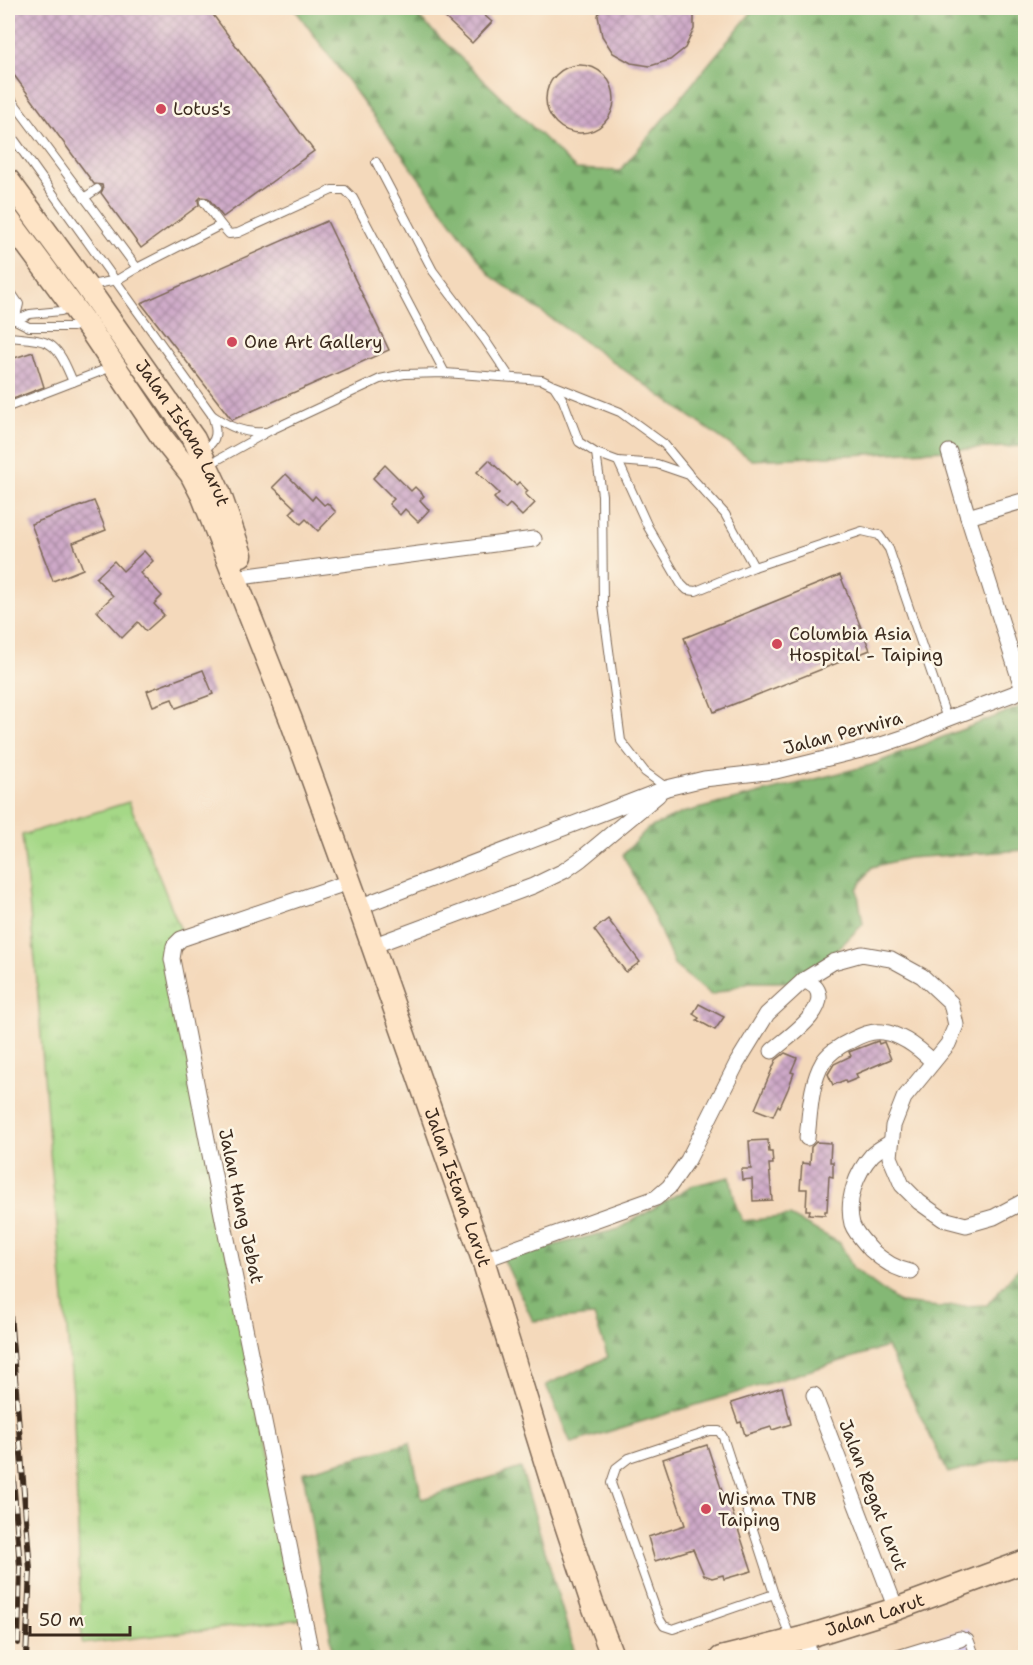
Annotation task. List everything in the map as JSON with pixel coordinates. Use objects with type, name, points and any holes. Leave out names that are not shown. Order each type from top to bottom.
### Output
[{"type":"main road","name":"Jalan Istana Larut","points":[[8,180],[87,286],[194,439],[195,463],[203,497],[291,720],[359,907],[483,1260],[552,1483],[613,1658]]},
{"type":"main road","name":"Jalan Istana Larut","points":[[8,219],[104,370],[142,420],[195,463],[219,492],[248,576],[291,720]]},
{"type":"main road","name":"Jalan Istana Larut","points":[[8,237],[164,440]]},
{"type":"main road","name":"Jalan Larut","points":[[721,1658],[802,1644],[1026,1561]]},
{"type":"street","points":[[949,452],[1024,689]]},
{"type":"street","points":[[968,517],[1026,500]]},
{"type":"street","points":[[248,576],[534,539]]},
{"type":"street","name":"Jalan Perwira","points":[[359,907],[667,788],[704,779],[776,771],[880,745],[914,734],[1024,689]]},
{"type":"street","name":"Jalan Perwira","points":[[372,946],[533,886],[564,871],[667,788]]},
{"type":"street","name":"Jalan Hang Jebat","points":[[312,1658],[172,959],[174,946],[181,939],[349,882]]},
{"type":"street","points":[[483,1260],[656,1198],[669,1187],[687,1160],[737,1063],[767,1014],[804,980],[833,962],[862,954],[891,959],[922,976],[951,1003],[956,1026],[948,1044],[904,1098],[893,1126],[890,1157],[902,1185],[919,1202],[943,1219],[966,1225],[994,1217],[1026,1200]]},
{"type":"street","points":[[772,1051],[802,1026],[815,1010],[819,999],[816,988],[804,980]]},
{"type":"street","points":[[807,1138],[815,1081],[824,1060],[840,1046],[861,1035],[882,1032],[904,1040],[922,1051],[933,1062]]},
{"type":"street","points":[[891,1142],[874,1153],[864,1165],[854,1186],[850,1203],[852,1226],[882,1261],[902,1271],[911,1272]]},
{"type":"street","name":"Jalan Regat Larut","points":[[814,1395],[896,1609]]},
{"type":"street","points":[[898,1658],[960,1639]]},
{"type":"lane","points":[[8,95],[137,268]]},
{"type":"lane","points":[[8,131],[212,415],[217,433],[213,443],[195,463]]},
{"type":"lane","points":[[376,162],[433,271],[509,376]]},
{"type":"lane","points":[[84,198],[97,189]]},
{"type":"lane","points":[[204,202],[229,234],[238,233],[332,190],[345,190],[353,198],[445,373]]},
{"type":"lane","points":[[87,286],[117,280],[220,225]]},
{"type":"lane","points":[[8,288],[19,304],[11,320]]},
{"type":"lane","points":[[11,320],[30,314],[75,323]]},
{"type":"lane","points":[[11,320],[30,327],[75,323]]},
{"type":"lane","points":[[8,337],[44,340],[62,356],[73,382]]},
{"type":"lane","points":[[8,406],[104,370]]},
{"type":"lane","points":[[195,463],[380,379],[405,374],[445,373],[542,380],[620,412],[664,444],[725,514],[754,567]]},
{"type":"lane","points":[[554,386],[563,400],[579,442],[596,453],[618,460],[657,464],[689,475]]},
{"type":"lane","points":[[212,415],[234,428],[256,432],[269,431]]},
{"type":"lane","points":[[596,453],[602,495],[603,605],[621,741],[645,772],[667,788]]},
{"type":"lane","points":[[618,460],[648,527],[681,584],[687,590],[696,591],[754,567],[862,531],[879,535],[889,549],[947,719]]},
{"type":"lane","points":[[774,1594],[672,1629],[664,1626],[659,1618],[611,1483],[616,1468],[629,1458],[710,1431],[719,1431],[723,1437],[774,1594],[802,1644]]},
{"type":"lane","points":[[960,1639],[969,1639],[976,1658]]},
{"type":"shaded area","points":[[969,1628],[980,1657],[876,1658]]},
{"type":"green space","points":[[294,8],[409,8],[576,169],[620,171],[755,8],[1025,8],[1025,446],[752,460],[491,276]]},
{"type":"green space","points":[[1025,705],[1025,850],[908,858],[872,867],[857,889],[863,924],[832,955],[793,982],[749,982],[711,995],[675,966],[623,855],[647,829],[682,813],[871,765]]},
{"type":"green space","points":[[129,802],[181,931],[172,936],[167,953],[302,1619],[82,1644],[73,1394],[22,835]]},
{"type":"green space","points":[[730,1177],[736,1206],[743,1221],[790,1216],[840,1243],[853,1268],[900,1303],[939,1307],[987,1305],[1015,1272],[1025,1264],[1025,1454],[948,1473],[887,1347],[571,1443],[546,1385],[608,1357],[594,1316],[533,1321],[503,1258],[619,1229],[691,1186]]},
{"type":"green space","points":[[410,1443],[422,1499],[521,1468],[576,1657],[334,1657],[303,1472]]},
{"type":"building","name":"Lotus's","points":[[8,8],[208,8],[314,151],[223,217],[208,198],[201,197],[198,200],[199,205],[141,248],[101,193],[102,185],[94,184],[8,67]]},
{"type":"building","points":[[448,8],[476,8],[492,22],[472,43],[441,14],[445,13]]},
{"type":"building","points":[[600,8],[694,8],[694,29],[685,48],[670,60],[650,66],[631,63],[613,53],[602,36],[598,16]]},
{"type":"building","points":[[580,65],[593,68],[604,75],[611,86],[614,99],[611,112],[604,123],[593,130],[580,133],[567,130],[556,123],[549,112],[546,99],[549,86],[556,75],[567,68]]},
{"type":"building","points":[[327,221],[389,350],[232,420],[141,303]]},
{"type":"building","points":[[33,352],[44,387],[8,401],[8,360]]},
{"type":"building","points":[[489,460],[516,485],[519,482],[528,491],[525,494],[535,503],[522,516],[510,504],[505,509],[494,498],[499,493],[477,472]]},
{"type":"building","points":[[385,465],[411,491],[415,487],[424,496],[420,500],[429,510],[418,522],[405,509],[400,515],[389,504],[394,499],[373,478]]},
{"type":"building","points":[[286,474],[312,500],[315,496],[336,512],[318,531],[306,519],[301,524],[290,513],[295,508],[273,487]]},
{"type":"building","points":[[94,501],[106,530],[73,543],[83,569],[53,581],[31,524]]},
{"type":"building","points":[[144,551],[153,561],[140,573],[162,596],[154,604],[164,615],[146,631],[138,622],[122,638],[97,611],[113,596],[96,578],[114,561],[123,571]]},
{"type":"building","name":"Columbia Asia Hospital - Taiping","points":[[840,575],[870,650],[714,712],[684,638]]},
{"type":"building","points":[[203,670],[213,694],[176,708],[172,699],[153,706],[147,691]]},
{"type":"building","points":[[608,919],[640,962],[626,972],[594,930]]},
{"type":"building","points":[[699,1004],[724,1017],[715,1030],[697,1020],[699,1018],[693,1014]]},
{"type":"building","points":[[878,1041],[879,1044],[884,1042],[891,1059],[856,1074],[858,1078],[833,1085],[828,1074],[834,1064],[851,1056],[849,1052]]},
{"type":"building","points":[[785,1053],[797,1058],[791,1072],[794,1073],[788,1089],[773,1116],[755,1109],[776,1060]]},
{"type":"building","points":[[768,1140],[773,1164],[769,1164],[772,1200],[753,1201],[752,1179],[742,1180],[741,1169],[751,1169],[749,1141]]},
{"type":"building","points":[[816,1142],[831,1143],[830,1162],[833,1162],[833,1177],[829,1176],[825,1215],[809,1214],[810,1210],[806,1210],[807,1189],[800,1189],[802,1163],[810,1164],[811,1147]]},
{"type":"building","points":[[782,1387],[791,1424],[745,1435],[731,1403]]},
{"type":"building","name":"Wisma TNB Taiping","points":[[707,1445],[752,1571],[724,1579],[723,1575],[712,1578],[704,1575],[693,1549],[655,1561],[648,1537],[685,1525],[663,1459]]},
{"type":"railway","points":[[8,1287],[30,1570],[26,1658]]},
{"type":"railway","points":[[8,1412],[20,1567],[18,1643]]},
{"type":"place","name":"Lotus's","points":[[161,109]]},
{"type":"place","name":"One Art Gallery","points":[[232,342]]},
{"type":"place","name":"Columbia Asia Hospital - Taiping","points":[[777,644]]},
{"type":"place","name":"Wisma TNB Taiping","points":[[706,1509]]}]
